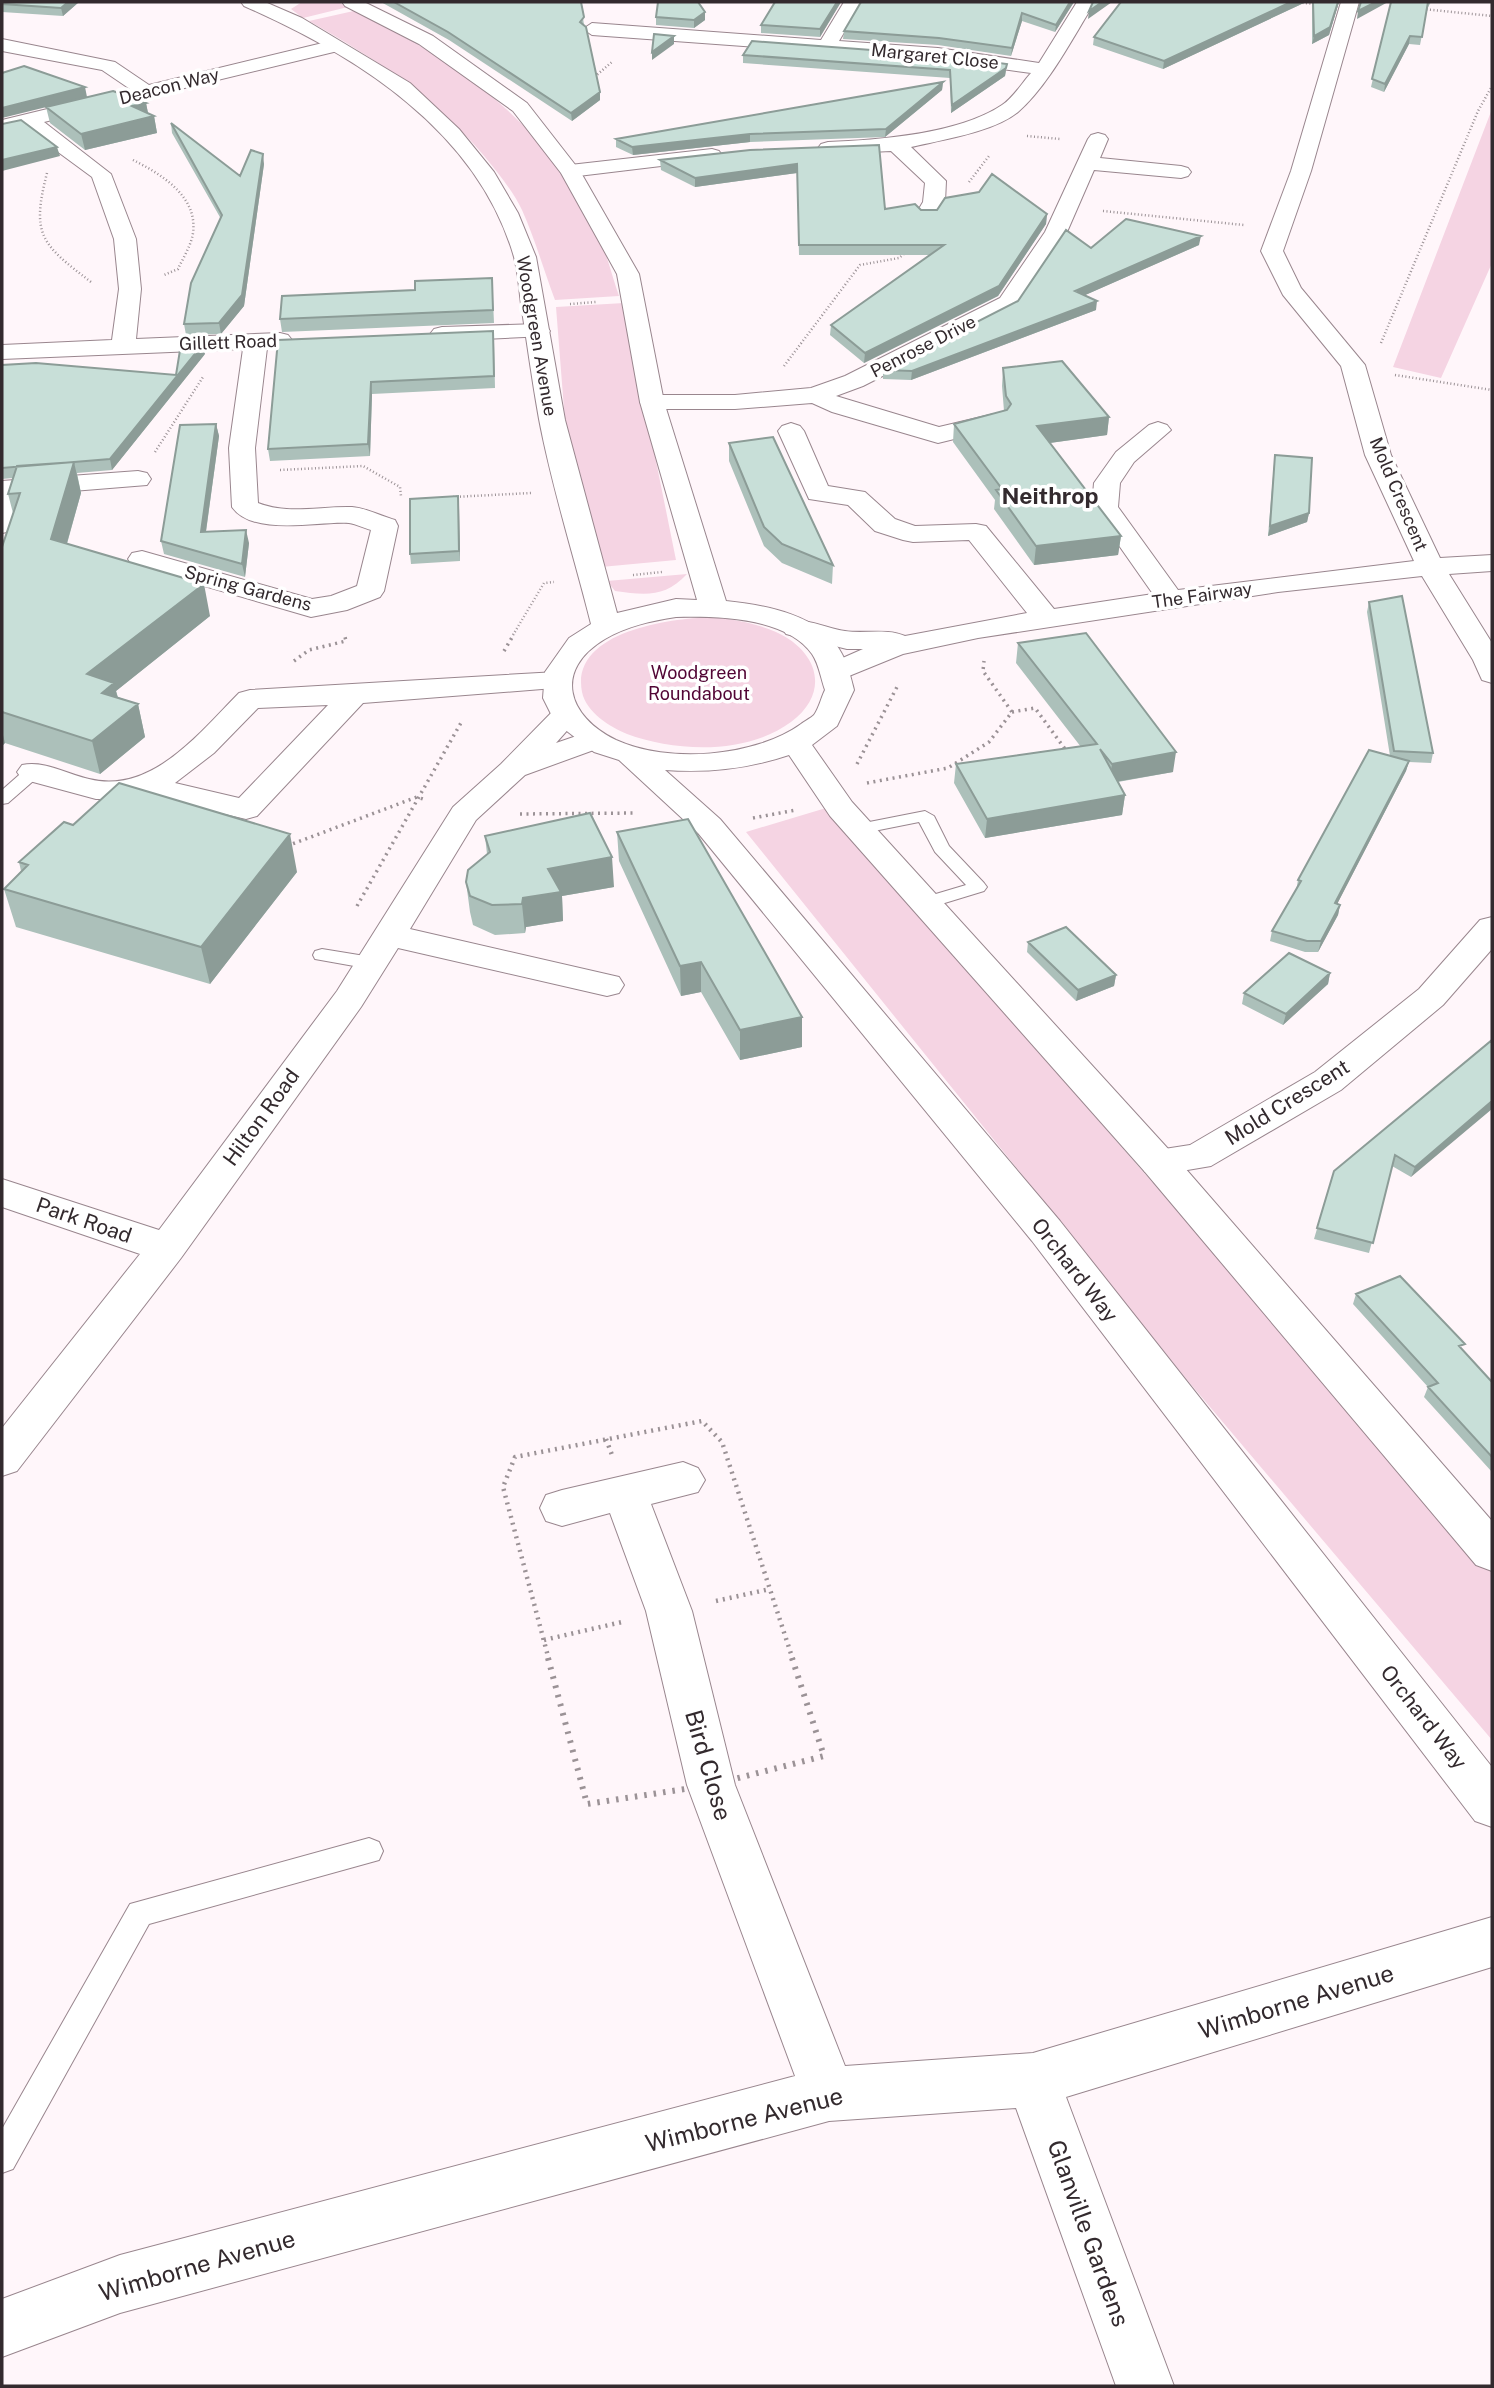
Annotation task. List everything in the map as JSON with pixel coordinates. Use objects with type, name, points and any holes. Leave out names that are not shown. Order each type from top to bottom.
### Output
[{"type":"street","points":[[351,2],[426,40],[520,107],[570,171],[628,274],[652,402],[714,608]]},
{"type":"street","points":[[827,45],[853,2]]},
{"type":"street","points":[[805,149],[896,145],[978,124],[1010,109],[1044,69],[1086,2]]},
{"type":"street","name":"Mold Crescent","points":[[1350,2],[1301,171],[1272,251],[1291,290],[1363,365],[1378,455],[1430,566],[1488,660],[1492,674]]},
{"type":"street","name":"Woodgreen Avenue","points":[[267,4],[403,87],[452,133],[484,172],[507,213],[525,257],[552,420],[606,627]]},
{"type":"street","points":[[625,32],[637,15]]},
{"type":"street","name":"Margaret Close","points":[[592,29],[938,54],[1044,69]]},
{"type":"street","points":[[2,45],[108,66],[145,91]]},
{"type":"street","name":"Deacon Way","points":[[2,126],[335,46]]},
{"type":"street","points":[[28,120],[101,174],[125,239],[130,289],[123,346]]},
{"type":"street","points":[[896,145],[936,180],[934,202],[928,212]]},
{"type":"street","points":[[1094,148],[1181,172]]},
{"type":"street","name":"Penrose Drive","points":[[652,402],[757,401],[815,395],[854,381],[1008,303],[1056,232],[1094,148]]},
{"type":"street","points":[[570,171],[728,153]]},
{"type":"street","points":[[419,335],[538,331]]},
{"type":"street","name":"Gillett Road","points":[[2,352],[296,340]]},
{"type":"street","points":[[243,472],[242,448],[256,341]]},
{"type":"street","points":[[815,395],[841,407],[939,435],[994,422]]},
{"type":"street","points":[[1158,430],[1125,457],[1107,483],[1105,507],[1171,599]]},
{"type":"street","points":[[791,431],[818,493],[856,498],[885,525],[913,534],[976,532],[1047,619]]},
{"type":"street","name":"Spring Gardens","points":[[142,559],[311,608],[337,604],[370,590],[385,526],[354,515],[296,518],[267,516],[245,507],[243,472]]},
{"type":"street","points":[[2,525],[6,489],[138,480]]},
{"type":"street","name":"The Fairway","points":[[839,670],[860,659],[905,644],[1047,619],[1171,599],[1430,566],[1492,563]]},
{"type":"street","points":[[676,608],[714,608],[758,614],[796,628],[823,647],[839,670],[839,696],[825,721],[796,743],[760,757],[718,764],[674,764],[632,757],[591,740],[565,716],[557,698],[557,681],[565,660],[582,642],[606,627],[639,615],[676,608]]},
{"type":"street","name":"The Fairway","points":[[796,628],[847,640],[905,644]]},
{"type":"street","points":[[148,786],[169,775],[250,699],[557,681]]},
{"type":"street","points":[[33,772],[105,791],[148,786],[246,809],[354,695]]},
{"type":"street","name":"Hilton Road","points":[[2,1459],[167,1248],[349,999],[464,814],[512,771],[565,716]]},
{"type":"street","points":[[512,771],[591,740]]},
{"type":"street","points":[[796,743],[925,903],[1158,1162],[1492,1552]]},
{"type":"street","name":"Orchard Way","points":[[632,757],[709,826],[1045,1231],[1492,1805]]},
{"type":"street","name":"Mold Crescent","points":[[1158,1162],[1198,1157],[1328,1081],[1431,997],[1492,928]]},
{"type":"street","points":[[380,949],[607,985]]},
{"type":"street","name":"Park Road","points":[[2,1193],[167,1248]]},
{"type":"street","points":[[562,1508],[683,1480]]},
{"type":"street","name":"Bird Close","points":[[624,1492],[669,1611],[710,1785],[829,2094]]},
{"type":"street","name":"Wimborne Avenue","points":[[2,2328],[120,2284],[829,2094],[1033,2080],[1492,1942]]},
{"type":"street","name":"Glanville Gardens","points":[[1033,2080],[1144,2386]]},
{"type":"lane","points":[[2,799],[33,772]]},
{"type":"lane","points":[[847,806],[925,816],[940,848],[978,887],[925,903]]},
{"type":"lane","points":[[322,955],[380,949]]},
{"type":"lane","points":[[2,2158],[140,1913],[369,1851]]},
{"type":"path","points":[[1350,2],[1492,16]]},
{"type":"path","points":[[520,107],[578,90],[648,33]]},
{"type":"path","points":[[1492,86],[1363,365],[1387,374],[1492,390]]},
{"type":"path","points":[[1019,135],[1094,148]]},
{"type":"path","points":[[66,148],[50,159],[38,216],[46,239],[64,261],[104,292],[130,289]]},
{"type":"path","points":[[967,186],[990,155]]},
{"type":"path","points":[[1067,208],[1280,229]]},
{"type":"path","points":[[860,265],[899,258],[909,249]]},
{"type":"path","points":[[757,401],[867,254]]},
{"type":"path","points":[[532,307],[607,302]]},
{"type":"path","points":[[138,480],[206,372]]},
{"type":"path","points":[[243,472],[363,466],[400,486],[402,499]]},
{"type":"path","points":[[441,497],[571,491]]},
{"type":"path","points":[[290,663],[309,650],[346,641],[337,604]]},
{"type":"path","points":[[847,806],[908,663],[905,644]]},
{"type":"path","points":[[983,671],[1012,712]]},
{"type":"path","points":[[709,826],[847,806],[948,768],[989,742],[1012,712],[1035,708],[1070,756],[1057,759]]},
{"type":"path","points":[[948,768],[958,770]]},
{"type":"green space","points":[[302,2],[338,2],[348,7],[303,18],[291,9]]},
{"type":"green space","points":[[358,10],[463,74],[523,125],[549,154],[594,225],[619,296],[555,300],[522,210],[510,189],[466,135],[425,97],[381,65],[309,21]]},
{"type":"green space","points":[[1492,109],[1492,263],[1441,378],[1393,367]]},
{"type":"green space","points":[[624,303],[676,560],[601,567],[566,434],[556,307]]},
{"type":"green space","points":[[687,574],[671,587],[654,593],[615,591],[607,581]]},
{"type":"green space","name":"Woodgreen Roundabout","points":[[714,617],[745,622],[776,632],[802,650],[810,661],[815,685],[804,710],[791,722],[773,733],[753,740],[732,745],[689,747],[627,734],[606,723],[588,706],[582,692],[583,671],[592,654],[608,641],[651,625]]},
{"type":"green space","points":[[826,808],[1492,1572],[1492,1740],[1188,1381],[746,832]]},
{"type":"building","points":[[2,2],[68,2],[61,8]]},
{"type":"building","points":[[394,2],[581,2],[584,17],[580,22],[586,27],[600,92],[571,113],[448,32]]},
{"type":"building","points":[[658,2],[698,2],[705,12],[694,20],[656,17]]},
{"type":"building","points":[[775,2],[837,2],[820,29],[761,25]]},
{"type":"building","points":[[861,2],[1070,2],[1056,25],[1022,13],[1012,48],[939,38],[844,31]]},
{"type":"building","points":[[1093,2],[1102,2],[1089,11]]},
{"type":"building","points":[[1121,2],[1291,2],[1164,61],[1094,37]]},
{"type":"building","points":[[1313,2],[1338,2],[1330,27],[1314,36]]},
{"type":"building","points":[[1361,2],[1376,2],[1358,11]]},
{"type":"building","points":[[1391,2],[1428,2],[1422,37],[1410,36],[1385,84],[1372,79]]},
{"type":"building","points":[[654,34],[674,36],[652,52]]},
{"type":"building","points":[[752,41],[938,55],[1007,64],[1006,68],[952,105],[950,70],[743,55]]},
{"type":"building","points":[[24,66],[85,87],[2,108],[2,73]]},
{"type":"building","points":[[943,82],[886,129],[750,134],[632,147],[616,139]]},
{"type":"building","points":[[113,91],[146,103],[132,106],[154,116],[81,134],[46,107]]},
{"type":"building","points":[[21,120],[57,147],[2,160],[2,124]]},
{"type":"building","points":[[171,123],[240,176],[251,150],[263,154],[242,295],[219,323],[184,324],[191,283],[222,215]]},
{"type":"building","points":[[879,145],[885,209],[915,204],[921,210],[937,210],[945,198],[979,192],[992,174],[1047,214],[999,286],[865,353],[831,325],[944,245],[799,245],[797,164],[695,178],[660,160],[750,150]]},
{"type":"building","points":[[1126,219],[1201,236],[1075,291],[1097,301],[912,371],[883,370],[1018,301],[1066,230],[1091,248]]},
{"type":"building","points":[[492,278],[493,310],[280,319],[282,296],[415,290],[415,281]]},
{"type":"building","points":[[493,331],[494,376],[371,382],[368,444],[268,449],[278,340]]},
{"type":"building","points":[[181,344],[203,344],[110,459],[2,468],[2,365],[36,363],[176,375]]},
{"type":"building","points":[[1062,361],[1109,417],[1037,426],[1121,536],[1036,546],[996,490],[1002,489],[954,424],[1007,410],[1011,404],[1006,396],[1003,368]]},
{"type":"building","points":[[216,424],[201,532],[246,530],[242,564],[161,541],[180,425]]},
{"type":"building","points":[[773,437],[833,565],[782,544],[764,527],[729,443]]},
{"type":"building","points":[[1275,455],[1312,458],[1309,513],[1270,526]]},
{"type":"building","points":[[74,462],[51,539],[204,584],[87,674],[114,683],[102,693],[138,704],[92,741],[2,712],[2,547],[20,493],[8,494],[17,466]]},
{"type":"building","points":[[458,496],[459,551],[410,554],[410,499]]},
{"type":"building","points":[[1402,596],[1433,753],[1394,751],[1369,602]]},
{"type":"building","points":[[1086,633],[1176,752],[1112,764],[1100,749],[1125,795],[987,819],[956,764],[1097,744],[1018,643]]},
{"type":"building","points":[[1369,750],[1409,761],[1335,903],[1340,905],[1321,941],[1307,941],[1272,931],[1301,881],[1298,880]]},
{"type":"building","points":[[119,783],[290,834],[201,947],[4,889],[28,865],[19,862],[64,822],[73,825]]},
{"type":"building","points":[[590,813],[612,857],[548,869],[561,892],[523,898],[522,904],[492,905],[470,896],[466,882],[468,870],[490,852],[485,836]]},
{"type":"building","points":[[688,819],[802,1017],[740,1030],[701,962],[680,966],[617,832]]},
{"type":"building","points":[[1066,927],[1116,975],[1078,990],[1028,942]]},
{"type":"building","points":[[1289,953],[1330,973],[1286,1014],[1244,993]]},
{"type":"building","points":[[1492,1040],[1492,1101],[1415,1167],[1395,1155],[1373,1243],[1317,1228],[1334,1171]]},
{"type":"building","points":[[1400,1276],[1465,1344],[1459,1346],[1492,1382],[1492,1457],[1428,1387],[1438,1383],[1356,1294]]},
{"type":"district","name":"Neithrop","points":[[1050,495]]}]
